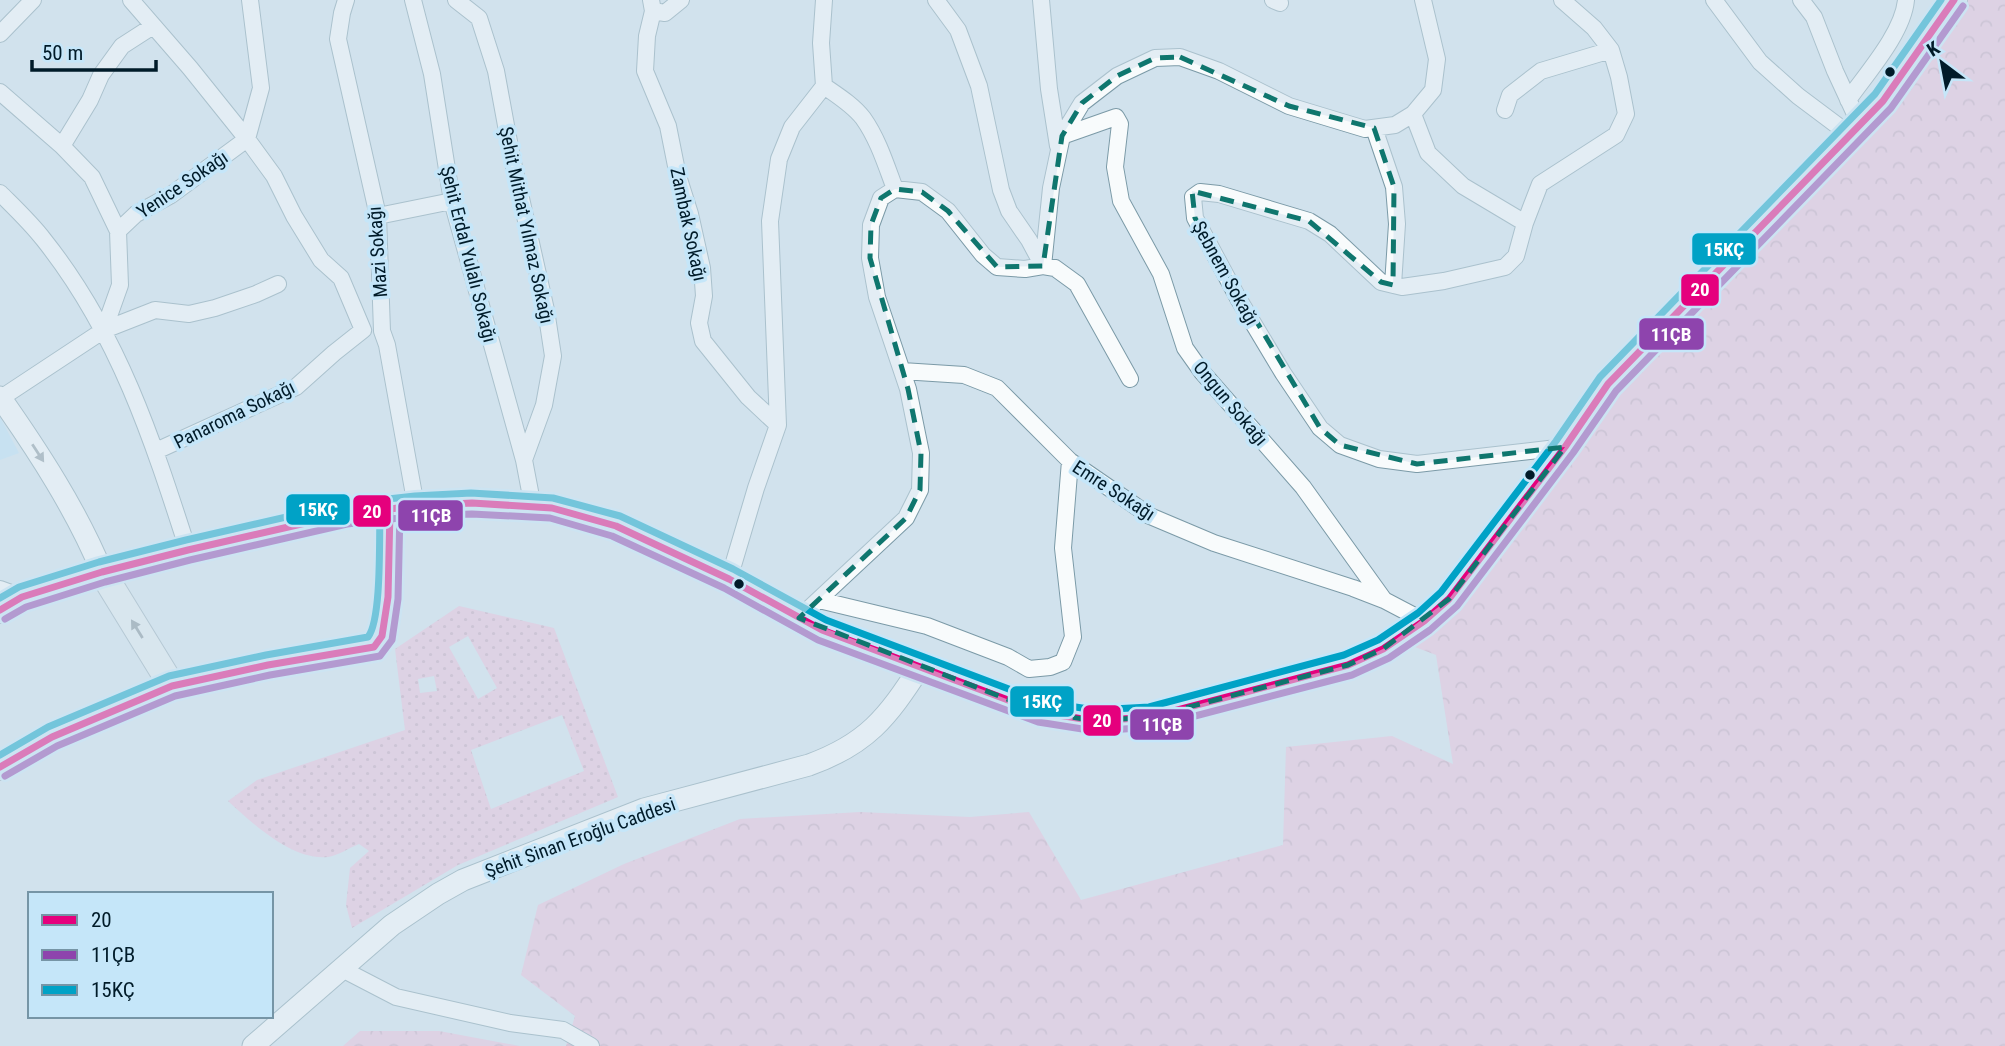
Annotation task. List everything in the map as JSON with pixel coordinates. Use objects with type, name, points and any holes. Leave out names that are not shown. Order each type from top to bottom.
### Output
[{"type":"main road","points":[[8,598],[188,550],[345,514],[472,503],[552,508],[616,526],[729,579],[822,630],[1040,712],[1095,721],[1151,717],[1349,664],[1382,649],[1424,621],[1449,599],[1565,447],[1608,384],[1883,101],[1954,0]]},
{"type":"main road","points":[[0,766],[52,737],[172,685],[374,647],[382,636],[403,508]]},
{"type":"main road","points":[[102,572],[172,685]]},
{"type":"street","points":[[0,34],[33,0]]},
{"type":"street","points":[[131,0],[190,68],[274,176],[321,260],[341,278],[363,330],[382,331]]},
{"type":"street","points":[[247,139],[261,88],[250,0]]},
{"type":"street","name":"Mazi Sokağı","points":[[346,0],[338,39],[378,216],[382,331],[387,345],[403,508]]},
{"type":"street","name":"Şehit Erdal Yulalı Sokağı","points":[[413,0],[432,74],[452,201],[524,460],[533,507]]},
{"type":"street","name":"Şehit Mithat Yılmaz Sokağı","points":[[456,0],[479,18],[496,71],[512,158],[546,310],[553,356],[544,405],[524,460]]},
{"type":"street","points":[[652,6],[664,13],[681,0]]},
{"type":"street","points":[[729,579],[778,425],[770,221],[779,159],[792,127],[824,86],[821,43],[824,0]]},
{"type":"street","points":[[936,0],[958,30],[979,86],[1001,190],[1009,211],[1043,266]]},
{"type":"street","points":[[1041,0],[1049,89],[1061,144]]},
{"type":"street","points":[[1043,266],[1051,188],[1061,144],[1082,103],[1117,76],[1155,58],[1180,57],[1219,71],[1289,106],[1364,130],[1395,125],[1413,114],[1433,90],[1437,59],[1423,0]]},
{"type":"street","points":[[1374,128],[1394,187],[1397,225],[1393,285],[1402,287],[1444,281],[1505,267],[1516,256],[1540,184],[1616,135],[1626,114],[1611,50],[1594,28],[1562,0]]},
{"type":"street","points":[[1714,0],[1760,62],[1798,96],[1855,130]]},
{"type":"street","points":[[1801,0],[1814,17],[1848,100],[1855,130]]},
{"type":"street","points":[[1848,100],[1896,31],[1905,12],[1906,0]]},
{"type":"street","name":"Zambak Sokağı","points":[[652,6],[645,71],[668,126],[702,268],[704,296],[699,323],[704,341],[748,397],[778,425]]},
{"type":"street","points":[[62,146],[90,100],[101,75],[122,46],[153,26]]},
{"type":"street","points":[[1505,110],[1510,95],[1541,71],[1611,50]]},
{"type":"street","points":[[824,86],[862,116],[876,139],[895,189]]},
{"type":"street","points":[[0,92],[62,146],[92,177],[118,231],[120,285],[104,330]]},
{"type":"street","points":[[1413,114],[1428,153],[1463,186],[1525,223]]},
{"type":"street","name":"Ongun Sokağı","points":[[1061,144],[1116,117],[1120,124],[1115,167],[1121,201],[1161,274],[1185,348],[1202,372],[1303,487],[1384,600]]},
{"type":"street","name":"Yenice Sokağı","points":[[118,231],[136,214],[171,195],[247,139]]},
{"type":"street","points":[[799,618],[906,518],[920,490],[921,453],[908,389],[877,297],[870,258],[872,225],[881,198],[895,189],[922,192],[948,211],[983,255],[997,267],[1055,268],[1077,284],[1130,379]]},
{"type":"street","name":"Şebnem Sokağı","points":[[1393,285],[1381,282],[1330,234],[1309,221],[1219,194],[1200,192],[1193,197],[1195,218],[1238,298],[1320,428],[1340,444],[1379,458],[1417,464],[1565,447]]},
{"type":"street","points":[[0,193],[44,239],[104,330],[133,391],[156,451],[188,550]]},
{"type":"street","points":[[378,216],[452,201]]},
{"type":"street","points":[[102,572],[44,462],[0,397],[104,330],[155,310],[190,314],[215,308],[278,284]]},
{"type":"street","name":"Panaroma Sokağı","points":[[156,451],[296,387],[363,330]]},
{"type":"street","name":"Emre Sokağı","points":[[902,371],[964,374],[997,388],[1070,461],[1150,516],[1213,543],[1353,588],[1384,600],[1424,621]]},
{"type":"street","points":[[818,600],[927,626],[1008,657],[1029,669],[1050,667],[1063,662],[1073,637],[1063,548],[1070,461]]},
{"type":"street","name":"Şehit Sinan Eroğlu Caddesi","points":[[253,1046],[391,925],[438,894],[463,880],[644,809],[831,757],[850,747],[886,717],[920,667]]},
{"type":"street","points":[[342,969],[396,997],[510,1023],[563,1030],[591,1046]]},
{"type":"highlighted area","points":[[1180,57],[1289,106],[1374,128],[1394,187],[1393,285],[1381,282],[1309,221],[1192,191],[1195,218],[1320,428],[1340,445],[1417,464],[1565,447],[1449,599],[1383,649],[1348,665],[1151,717],[1095,721],[1040,712],[799,618],[906,518],[920,490],[921,453],[908,389],[870,258],[871,225],[881,198],[895,189],[922,192],[948,211],[997,267],[1043,266],[1062,136],[1082,103],[1117,76],[1155,58]]},
{"type":"shaded area","points":[[0,417],[19,453],[0,460]]},
{"type":"green space","points":[[1965,0],[2005,0],[2005,1046],[566,1046],[575,1016],[521,975],[538,905],[624,864],[740,819],[860,812],[970,817],[1029,812],[1081,900],[1283,845],[1286,747],[1392,736],[1453,764],[1436,655],[1415,647],[1537,497],[1619,383]]},
{"type":"green space","points":[[459,606],[554,628],[618,797],[458,865],[352,928],[346,905],[350,868],[369,851],[359,844],[328,857],[301,853],[274,839],[228,801],[257,780],[405,730],[395,649]],"holes":[[[468,636],[497,688],[478,699],[449,647]],[[434,676],[437,691],[420,693],[418,679]],[[562,715],[584,771],[491,809],[471,750]]]},
{"type":"green space","points":[[360,1031],[439,1031],[520,1046],[343,1046]]},
{"type":"transit line","name":"15KÇ","points":[[0,598],[19,587],[99,562],[343,504],[471,493],[553,498],[620,516],[733,569],[826,620],[1043,702],[1095,710],[1149,707],[1344,655],[1378,640],[1418,613],[1441,592],[1556,441],[1600,377],[1875,94],[1941,0]]},
{"type":"transit line","name":"20","points":[[0,610],[22,597],[102,572],[345,514],[472,503],[552,508],[616,526],[729,579],[822,630],[1040,712],[1095,721],[1151,717],[1348,665],[1383,649],[1424,621],[1449,599],[1565,447],[1608,384],[1883,101],[1954,0]]},
{"type":"transit line","name":"11ÇB","points":[[5,619],[26,607],[105,582],[347,524],[417,516],[472,514],[550,518],[612,536],[724,588],[818,640],[1038,722],[1095,731],[1153,727],[1352,675],[1389,658],[1430,630],[1457,606],[1573,453],[1616,391],[1891,108],[1963,6]]},
{"type":"transit line","name":"15KÇ","points":[[0,755],[48,727],[169,676],[368,637],[378,596],[380,510]]},
{"type":"transit line","name":"20","points":[[0,767],[52,737],[172,686],[268,665],[374,647],[382,636],[388,597],[390,510]]},
{"type":"transit line","name":"11ÇB","points":[[5,776],[57,746],[175,696],[270,675],[380,656],[392,640],[398,599],[400,510]]}]
